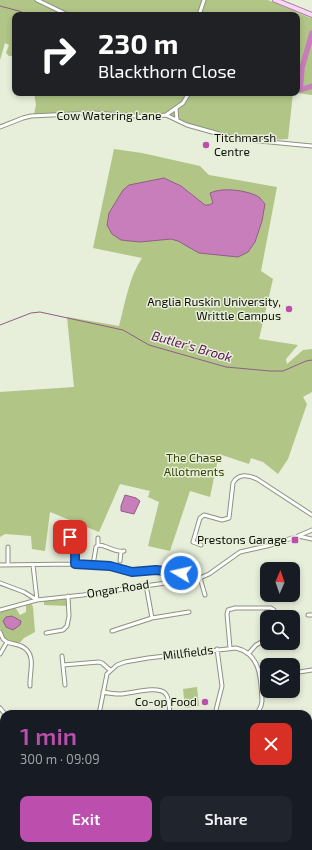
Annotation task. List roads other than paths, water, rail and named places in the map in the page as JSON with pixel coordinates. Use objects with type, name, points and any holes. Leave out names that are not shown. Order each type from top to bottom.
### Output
[{"type":"main road","points":[[275,0],[312,14]]},
{"type":"street","points":[[37,0],[62,12]]},
{"type":"street","points":[[200,12],[204,0]]},
{"type":"street","points":[[166,115],[183,103],[187,96]]},
{"type":"street","points":[[176,109],[177,120]]},
{"type":"street","name":"Cow Watering Lane","points":[[0,127],[31,116],[94,114],[149,117],[166,115],[187,125],[237,139],[312,146]]},
{"type":"street","points":[[201,545],[193,542],[200,518],[204,515],[222,520],[229,518],[233,483],[238,477],[248,476],[257,478],[312,515]]},
{"type":"street","name":"Ongar Road","points":[[0,610],[37,600],[199,578],[209,574],[240,552],[271,545],[312,530]]},
{"type":"street","points":[[66,536],[73,538],[76,543],[74,553],[75,564]]},
{"type":"street","points":[[298,536],[312,539]]},
{"type":"street","points":[[93,565],[96,547],[98,545],[98,538]]},
{"type":"street","points":[[98,545],[122,551],[120,561]]},
{"type":"street","points":[[8,547],[8,565]]},
{"type":"street","points":[[0,565],[75,564],[110,566],[135,572],[151,570],[169,571],[199,578],[205,595]]},
{"type":"street","points":[[33,565],[37,600]]},
{"type":"street","points":[[0,583],[24,592],[37,600]]},
{"type":"street","points":[[146,585],[152,618]]},
{"type":"street","points":[[46,633],[63,630],[67,626],[69,616],[68,596]]},
{"type":"street","points":[[230,648],[227,614],[228,610],[235,608],[271,608],[274,610]]},
{"type":"street","points":[[112,631],[152,618],[189,612]]},
{"type":"street","points":[[0,632],[3,639],[7,642],[20,646],[28,652],[31,660],[30,686]]},
{"type":"street","points":[[0,654],[7,642]]},
{"type":"street","points":[[259,710],[262,701],[259,670],[256,662],[248,653],[260,643]]},
{"type":"street","points":[[216,710],[222,686],[217,649]]},
{"type":"street","name":"Millfields","points":[[110,670],[125,662],[217,649],[240,649],[248,653]]},
{"type":"street","points":[[62,656],[65,685]]},
{"type":"street","points":[[63,665],[99,662],[110,670],[106,678],[100,710]]},
{"type":"street","points":[[300,672],[312,670]]},
{"type":"street","points":[[103,692],[120,694],[154,689],[162,691],[168,699],[169,710]]},
{"type":"waterway","points":[[0,6],[21,12]]},
{"type":"waterway","points":[[312,33],[302,68],[300,90],[312,86]]},
{"type":"waterway","name":"Butler's Brook","points":[[0,325],[31,313],[40,312],[123,330],[149,345],[226,367],[283,371],[312,360]]},
{"type":"place","name":"Titchmarsh Centre","points":[[206,145]]},
{"type":"place","name":"Anglia Ruskin University, Writtle Campus","points":[[289,309]]},
{"type":"place","name":"Prestons Garage","points":[[295,540]]},
{"type":"place","name":"Co-op Food","points":[[205,702]]},
{"type":"park label","name":"The Chase Allotments","points":[[194,465]]}]
